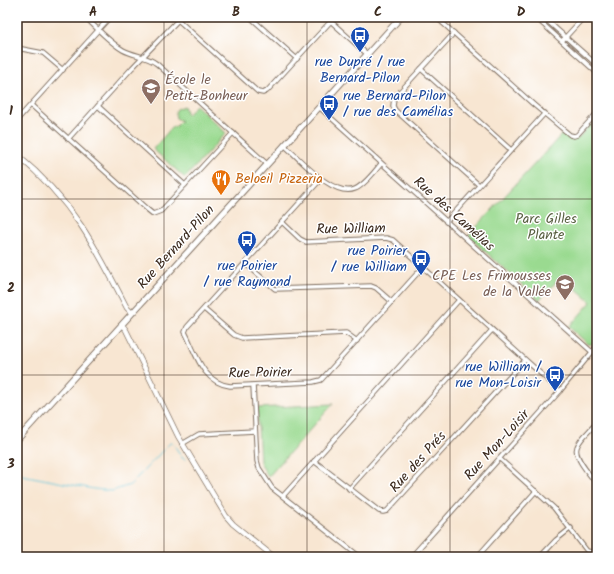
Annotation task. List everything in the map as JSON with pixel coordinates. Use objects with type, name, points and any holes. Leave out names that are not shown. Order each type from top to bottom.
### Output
[{"type":"main road","name":"Rue Bernard-Pilon","points":[[17,440],[400,17]]},
{"type":"street","points":[[85,17],[123,50],[157,64],[267,164]]},
{"type":"street","points":[[17,120],[110,17]]},
{"type":"street","points":[[250,17],[297,59]]},
{"type":"street","points":[[326,17],[367,54]]},
{"type":"street","points":[[436,17],[569,134],[574,136],[578,134],[597,113]]},
{"type":"street","points":[[535,17],[597,73]]},
{"type":"street","points":[[543,17],[597,65]]},
{"type":"street","points":[[562,42],[584,17]]},
{"type":"street","points":[[68,139],[180,18],[258,92],[262,93],[266,92],[331,21]]},
{"type":"street","points":[[454,33],[394,98],[392,103],[393,108],[479,185]]},
{"type":"street","points":[[17,48],[43,53],[63,70]]},
{"type":"street","points":[[421,69],[511,150]]},
{"type":"street","points":[[31,105],[151,213],[155,214],[160,212],[233,133]]},
{"type":"street","points":[[98,106],[185,185]]},
{"type":"street","name":"Rue des Camélias","points":[[319,107],[592,352]]},
{"type":"street","points":[[446,222],[545,113]]},
{"type":"street","points":[[284,145],[321,179],[338,189],[345,191],[352,190],[362,184],[381,164]]},
{"type":"street","points":[[17,155],[52,188],[74,215],[90,239],[127,308],[132,313]]},
{"type":"street","name":"Rue Poirier","points":[[321,179],[187,327],[185,332],[204,372],[212,380],[222,385],[230,386],[319,381],[324,378],[424,267]]},
{"type":"street","name":"Rue William","points":[[282,222],[306,242],[390,239],[394,241],[560,391]]},
{"type":"street","points":[[245,263],[275,289],[371,286],[376,288],[392,302]]},
{"type":"street","points":[[283,496],[459,300]]},
{"type":"street","points":[[204,309],[234,335],[242,338],[346,334],[357,341]]},
{"type":"street","points":[[122,325],[126,330],[182,444],[229,520],[274,557]]},
{"type":"street","points":[[349,489],[492,330]]},
{"type":"street","name":"Rue Mon-Loisir","points":[[411,557],[560,391],[597,346]]},
{"type":"street","name":"Rue des Prés","points":[[314,460],[349,489],[379,511],[385,512],[525,360]]},
{"type":"street","points":[[253,385],[258,466],[269,485],[360,557]]},
{"type":"street","points":[[597,422],[579,443],[576,451],[578,458],[597,484]]},
{"type":"street","points":[[182,444],[199,434],[255,431]]},
{"type":"street","points":[[500,459],[554,508],[571,528],[587,551],[592,552],[597,550]]},
{"type":"street","points":[[477,557],[536,491]]},
{"type":"street","points":[[540,557],[556,540],[571,528]]},
{"type":"green space","points":[[196,105],[226,133],[185,178],[153,149],[173,126],[175,127],[181,121],[176,118],[175,112],[177,109],[184,106],[187,115]]},
{"type":"green space","name":"Parc Gilles Plante","points":[[597,118],[597,340],[593,344],[588,344],[569,327],[591,302],[562,276],[539,300],[468,236],[563,133],[570,138],[578,138]]},
{"type":"green space","points":[[333,404],[268,477],[260,462],[257,408]]},
{"type":"waterway","points":[[17,474],[94,489],[112,491],[130,485],[170,443],[173,443],[182,458],[185,459]]},
{"type":"place","name":"rue Dupré / rue Bernard-Pilon","points":[[360,53]]},
{"type":"place","name":"École le Petit-Bonheur","points":[[151,105]]},
{"type":"place","name":"rue Bernard-Pilon / rue des Camélias","points":[[329,121]]},
{"type":"place","name":"Beloeil Pizzeria","points":[[221,196]]},
{"type":"place","name":"rue Poirier / rue Raymond","points":[[247,257]]},
{"type":"place","name":"rue Poirier / rue William","points":[[421,276]]},
{"type":"place","name":"CPE Les Frimousses de la Vallée","points":[[565,301]]},
{"type":"place","name":"rue William / rue Mon-Loisir","points":[[555,392]]}]
